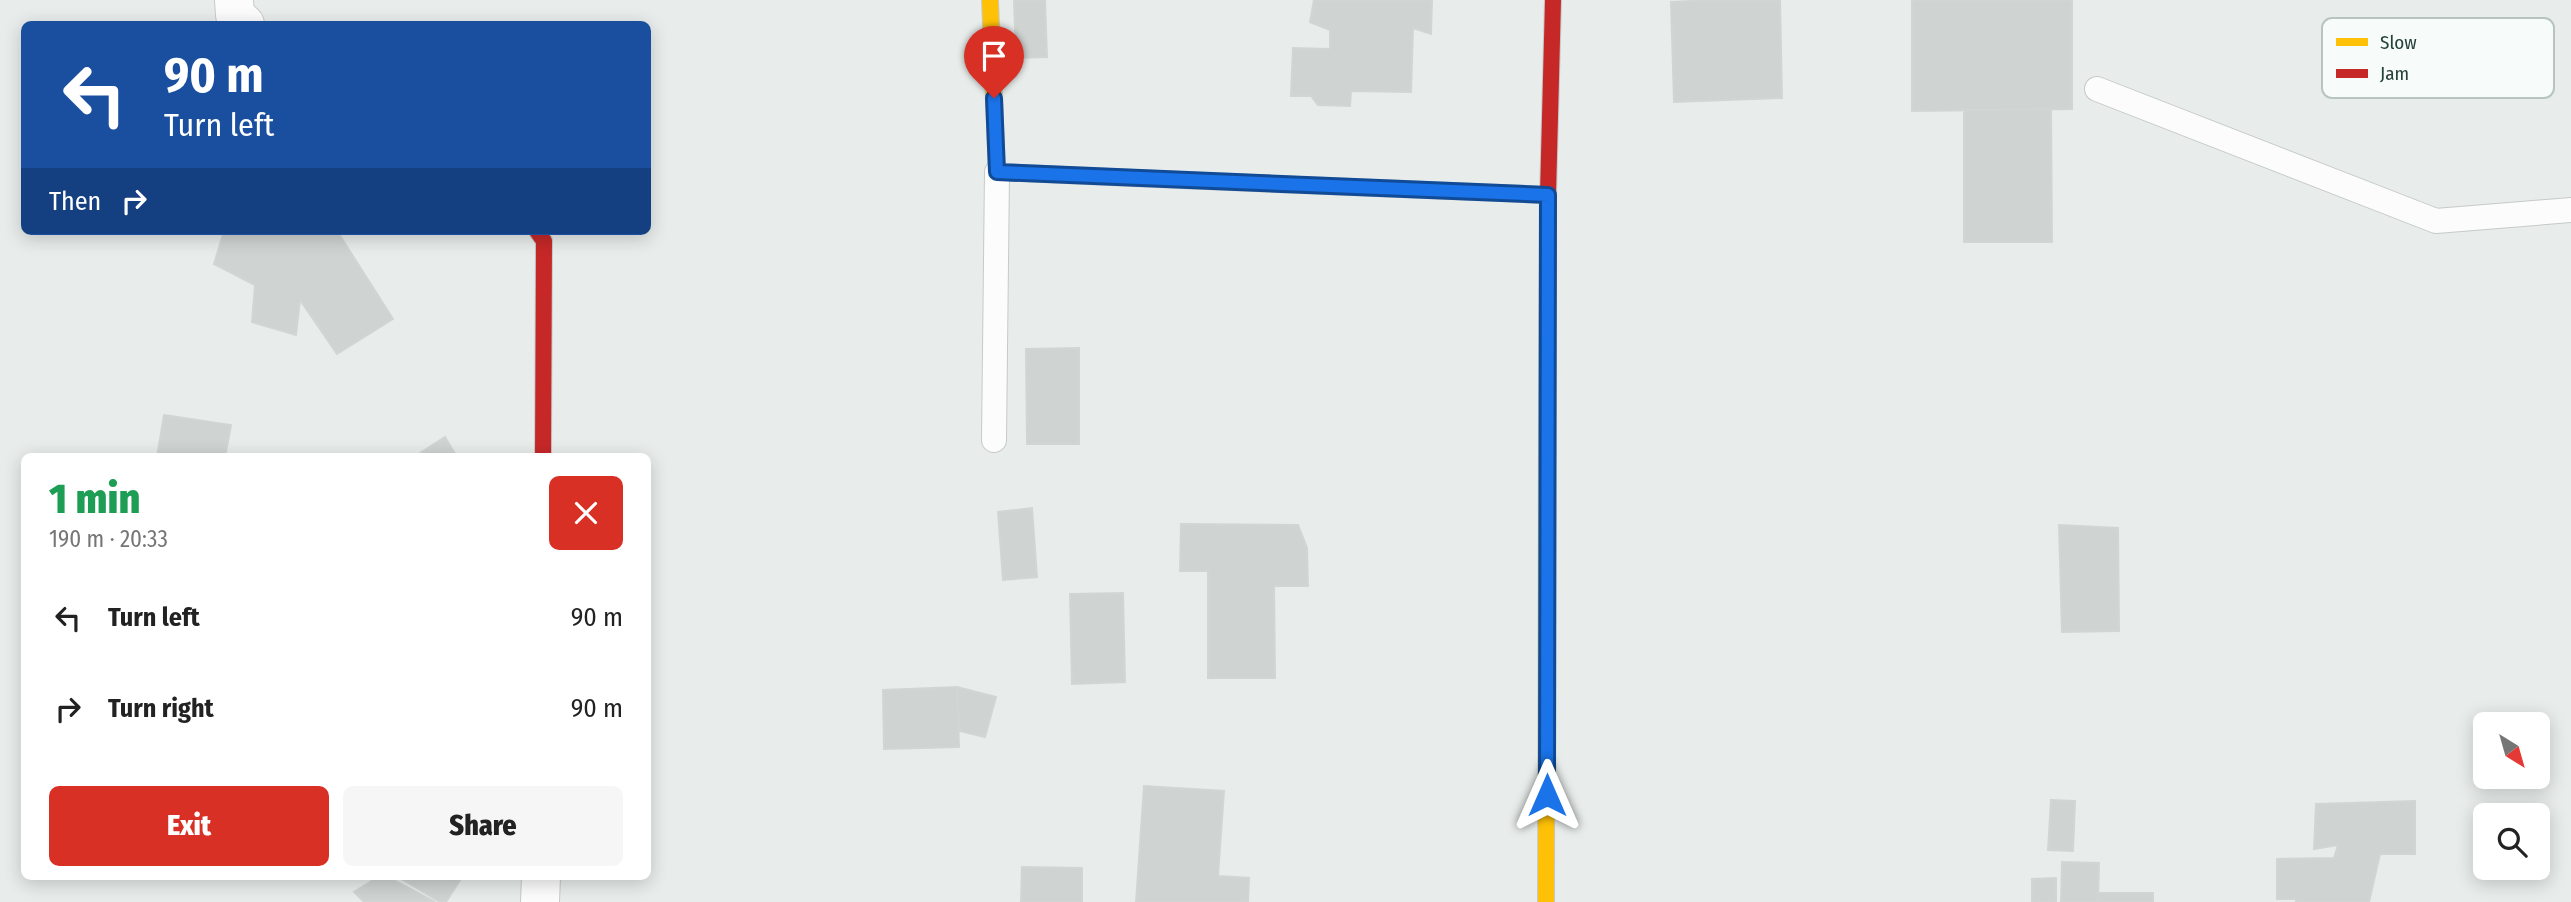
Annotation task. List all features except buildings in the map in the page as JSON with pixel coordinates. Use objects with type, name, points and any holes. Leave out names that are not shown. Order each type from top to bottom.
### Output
[{"type":"street","points":[[234,0],[235,15],[242,21]]},
{"type":"street","points":[[990,0],[997,172],[1548,195]]},
{"type":"street","points":[[1546,902],[1548,195],[1553,0]]},
{"type":"street","points":[[540,235],[544,241],[543,453]]},
{"type":"street","points":[[540,902],[541,880]]},
{"type":"lane","points":[[2097,89],[2436,221],[2571,210]]},
{"type":"lane","points":[[994,440],[997,172]]},
{"type":"traffic: slow","points":[[990,0],[997,172],[1132,178]]},
{"type":"traffic: slow","points":[[1546,902],[1547,393]]},
{"type":"traffic: jam","points":[[1547,393],[1553,0]]},
{"type":"traffic: jam","points":[[1132,178],[1548,195]]},
{"type":"traffic: jam","points":[[540,235],[544,241],[543,453]]},
{"type":"route","points":[[994,98],[997,172],[1548,195],[1547,795]]}]
